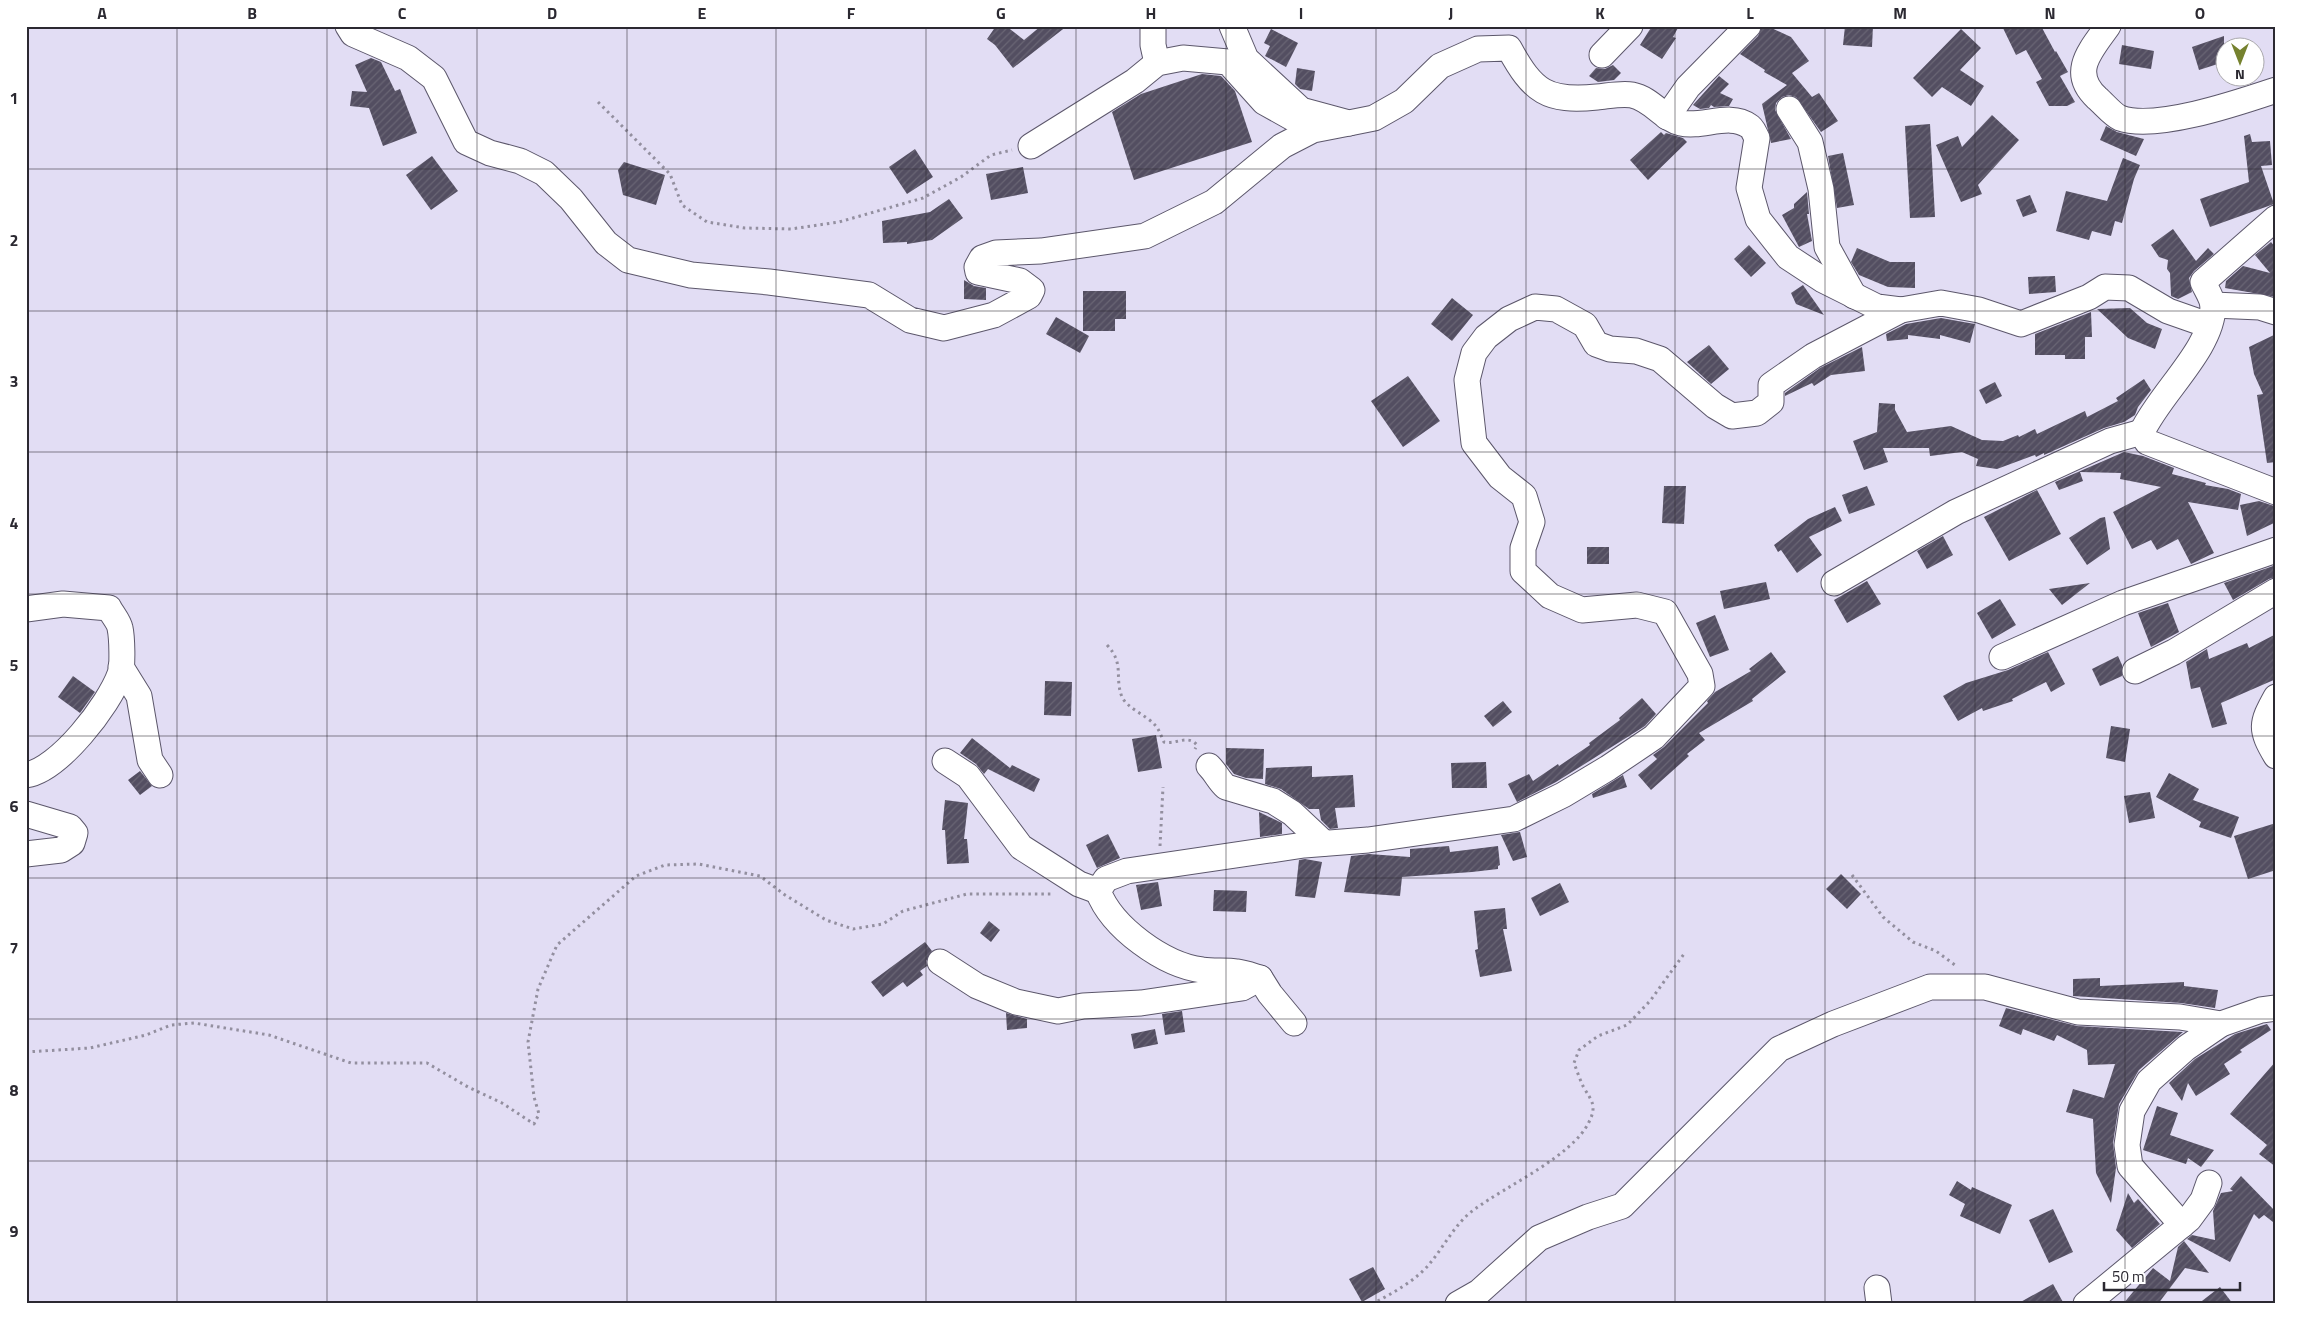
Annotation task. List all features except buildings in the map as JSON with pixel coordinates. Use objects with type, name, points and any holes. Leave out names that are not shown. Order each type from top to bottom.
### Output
[{"type":"street","points":[[348,26],[353,34],[408,58],[434,78],[466,142],[490,153],[520,160],[544,173],[571,199],[606,244],[628,260],[690,275],[769,282],[869,295],[910,320],[944,328],[994,315],[1029,296],[1032,290],[1020,281],[978,272],[977,267],[982,258],[996,253],[1041,251],[1144,236],[1214,202],[1282,146],[1313,130],[1374,118],[1404,101],[1440,66],[1478,49],[1509,48],[1522,71],[1539,88],[1559,98],[1631,94],[1655,105],[1667,117],[1682,123],[1734,120],[1750,126],[1758,138],[1749,188],[1758,218],[1788,257],[1823,280],[1878,307],[1901,310],[1941,303],[1979,310],[2021,324],[2089,297],[2105,287],[2129,288],[2168,311],[2211,315],[2260,306],[2276,312]]},
{"type":"street","points":[[1153,26],[1153,46],[1157,63]]},
{"type":"street","points":[[1232,26],[1246,59],[1301,110],[1349,123]]},
{"type":"street","points":[[1602,55],[1630,26]]},
{"type":"street","points":[[1667,117],[1688,87],[1748,26]]},
{"type":"street","points":[[2108,26],[2085,58],[2084,82],[2095,96],[2119,118],[2143,122],[2178,117],[2223,108],[2276,90]]},
{"type":"street","points":[[1032,146],[1135,81],[1157,63],[1183,58],[1228,62],[1264,102],[1313,130]]},
{"type":"street","points":[[1789,108],[1810,142],[1822,189],[1827,247],[1854,296]]},
{"type":"street","points":[[2142,432],[2150,414],[2204,339],[2211,315],[2203,282],[2276,218]]},
{"type":"street","points":[[1098,892],[1106,878],[1127,871],[1324,843],[1368,840],[1514,819],[1563,795],[1654,737],[1702,686],[1700,674],[1665,612],[1637,605],[1582,610],[1550,596],[1523,571],[1523,548],[1532,522],[1524,496],[1500,477],[1474,443],[1467,380],[1474,353],[1486,337],[1509,319],[1535,307],[1556,309],[1585,326],[1596,344],[1610,349],[1636,351],[1660,359],[1715,406],[1732,416],[1758,413],[1770,402],[1771,385],[1813,356],[1901,310]]},
{"type":"street","points":[[2142,432],[2147,442],[2276,492]]},
{"type":"street","points":[[1834,583],[1956,512],[2110,440],[2142,432]]},
{"type":"street","points":[[2002,657],[2123,603],[2276,550]]},
{"type":"street","points":[[2135,671],[2174,652],[2276,591]]},
{"type":"street","points":[[26,609],[63,604],[109,608],[120,627],[121,667],[121,673],[102,708],[61,758],[36,774],[26,775]]},
{"type":"street","points":[[121,667],[139,696],[150,760],[160,775]]},
{"type":"street","points":[[2276,697],[2264,719],[2266,739],[2276,756]]},
{"type":"street","points":[[946,761],[968,776],[1022,847],[1079,884],[1098,892],[1103,906],[1133,936],[1168,961],[1202,970],[1237,972],[1260,978],[1270,994],[1294,1023]]},
{"type":"street","points":[[1209,766],[1217,774],[1220,782],[1226,787],[1273,801],[1292,813],[1324,843]]},
{"type":"street","points":[[26,814],[70,828],[75,834],[72,843],[61,850],[26,854]]},
{"type":"street","points":[[940,962],[977,986],[1016,1002],[1058,1011],[1083,1006],[1141,1003],[1242,988],[1260,978]]},
{"type":"street","points":[[1458,1304],[1479,1292],[1539,1238],[1588,1217],[1622,1206],[1779,1049],[1833,1024],[1930,987],[1985,987],[2078,1012],[2180,1017],[2221,1024]]},
{"type":"street","points":[[2182,1225],[2130,1166],[2127,1145],[2132,1111],[2149,1081],[2186,1048],[2221,1024],[2261,1010],[2276,1008]]},
{"type":"street","points":[[2086,1304],[2190,1219],[2203,1200],[2209,1183]]},
{"type":"path","points":[[598,102],[670,174],[682,205],[708,222],[745,228],[791,229],[839,222],[924,198],[961,177],[991,154],[1032,146]]},
{"type":"path","points":[[1107,645],[1115,654],[1119,670],[1121,695],[1126,703],[1157,727],[1164,742],[1187,740],[1194,742],[1197,745],[1192,757],[1194,763],[1209,766]]},
{"type":"path","points":[[1148,868],[1160,850],[1163,831],[1163,787]]},
{"type":"path","points":[[26,1052],[90,1048],[146,1035],[171,1025],[194,1023],[268,1035],[351,1063],[428,1063],[468,1087],[502,1103],[534,1124],[539,1114],[534,1097],[528,1042],[538,988],[557,945],[636,876],[665,865],[699,864],[760,876],[785,895],[826,920],[853,929],[883,924],[904,911],[968,894],[1055,894]]},
{"type":"path","points":[[1852,875],[1883,917],[1912,942],[1936,951],[1956,966]]},
{"type":"path","points":[[1372,1304],[1394,1292],[1430,1264],[1449,1237],[1473,1210],[1568,1148],[1589,1123],[1593,1111],[1593,1098],[1584,1088],[1574,1063],[1579,1050],[1598,1036],[1627,1026],[1650,1001],[1684,954]]}]
